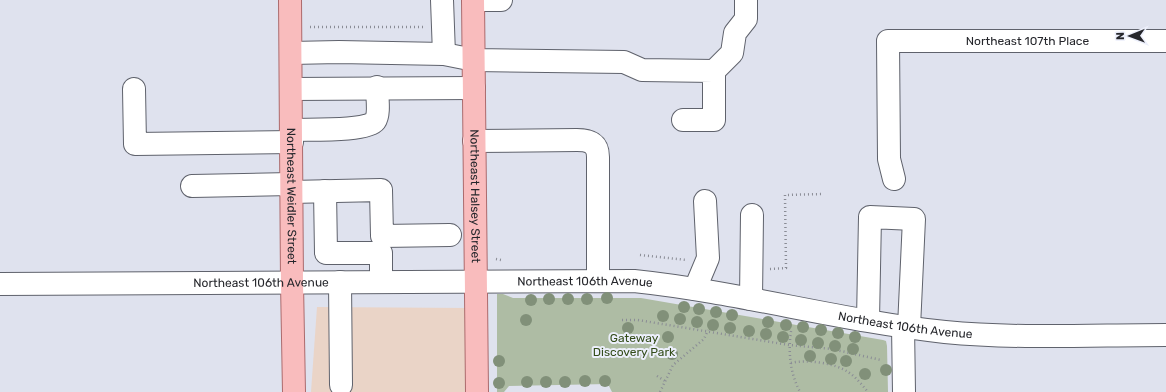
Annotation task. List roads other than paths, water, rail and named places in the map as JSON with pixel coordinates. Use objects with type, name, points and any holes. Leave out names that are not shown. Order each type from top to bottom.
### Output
[{"type":"main road","name":"Northeast Weidler Street","points":[[290,0],[294,392]]},
{"type":"main road","name":"Northeast Halsey Street","points":[[473,0],[477,392]]},
{"type":"street","points":[[442,0],[444,54]]},
{"type":"street","points":[[473,0],[501,0]]},
{"type":"street","points":[[683,120],[714,120],[714,71],[732,53],[735,33],[746,19],[746,0]]},
{"type":"street","name":"Northeast 107th Place","points":[[894,179],[889,159],[888,41],[1166,41]]},
{"type":"street","points":[[291,53],[339,52],[444,54],[474,60],[624,62],[642,70],[714,71]]},
{"type":"street","points":[[134,89],[136,144],[292,136],[360,127],[372,124],[376,120],[377,87]]},
{"type":"street","points":[[292,89],[377,87],[474,88]]},
{"type":"street","points":[[474,141],[577,140],[591,142],[596,146],[598,157],[598,281]]},
{"type":"street","points":[[192,186],[291,188],[326,191],[381,190],[381,282]]},
{"type":"street","points":[[326,191],[326,253],[450,235]]},
{"type":"street","points":[[695,289],[708,258],[706,201]]},
{"type":"street","points":[[751,299],[752,215]]},
{"type":"street","points":[[868,320],[870,217],[914,219],[906,327],[904,392]]},
{"type":"street","name":"Northeast 106th Avenue","points":[[0,284],[634,281],[695,289],[906,327],[977,334],[1166,335]]},
{"type":"street","points":[[340,282],[341,385]]},
{"type":"park label","name":"Gateway Discovery Park","points":[[634,345]]}]
